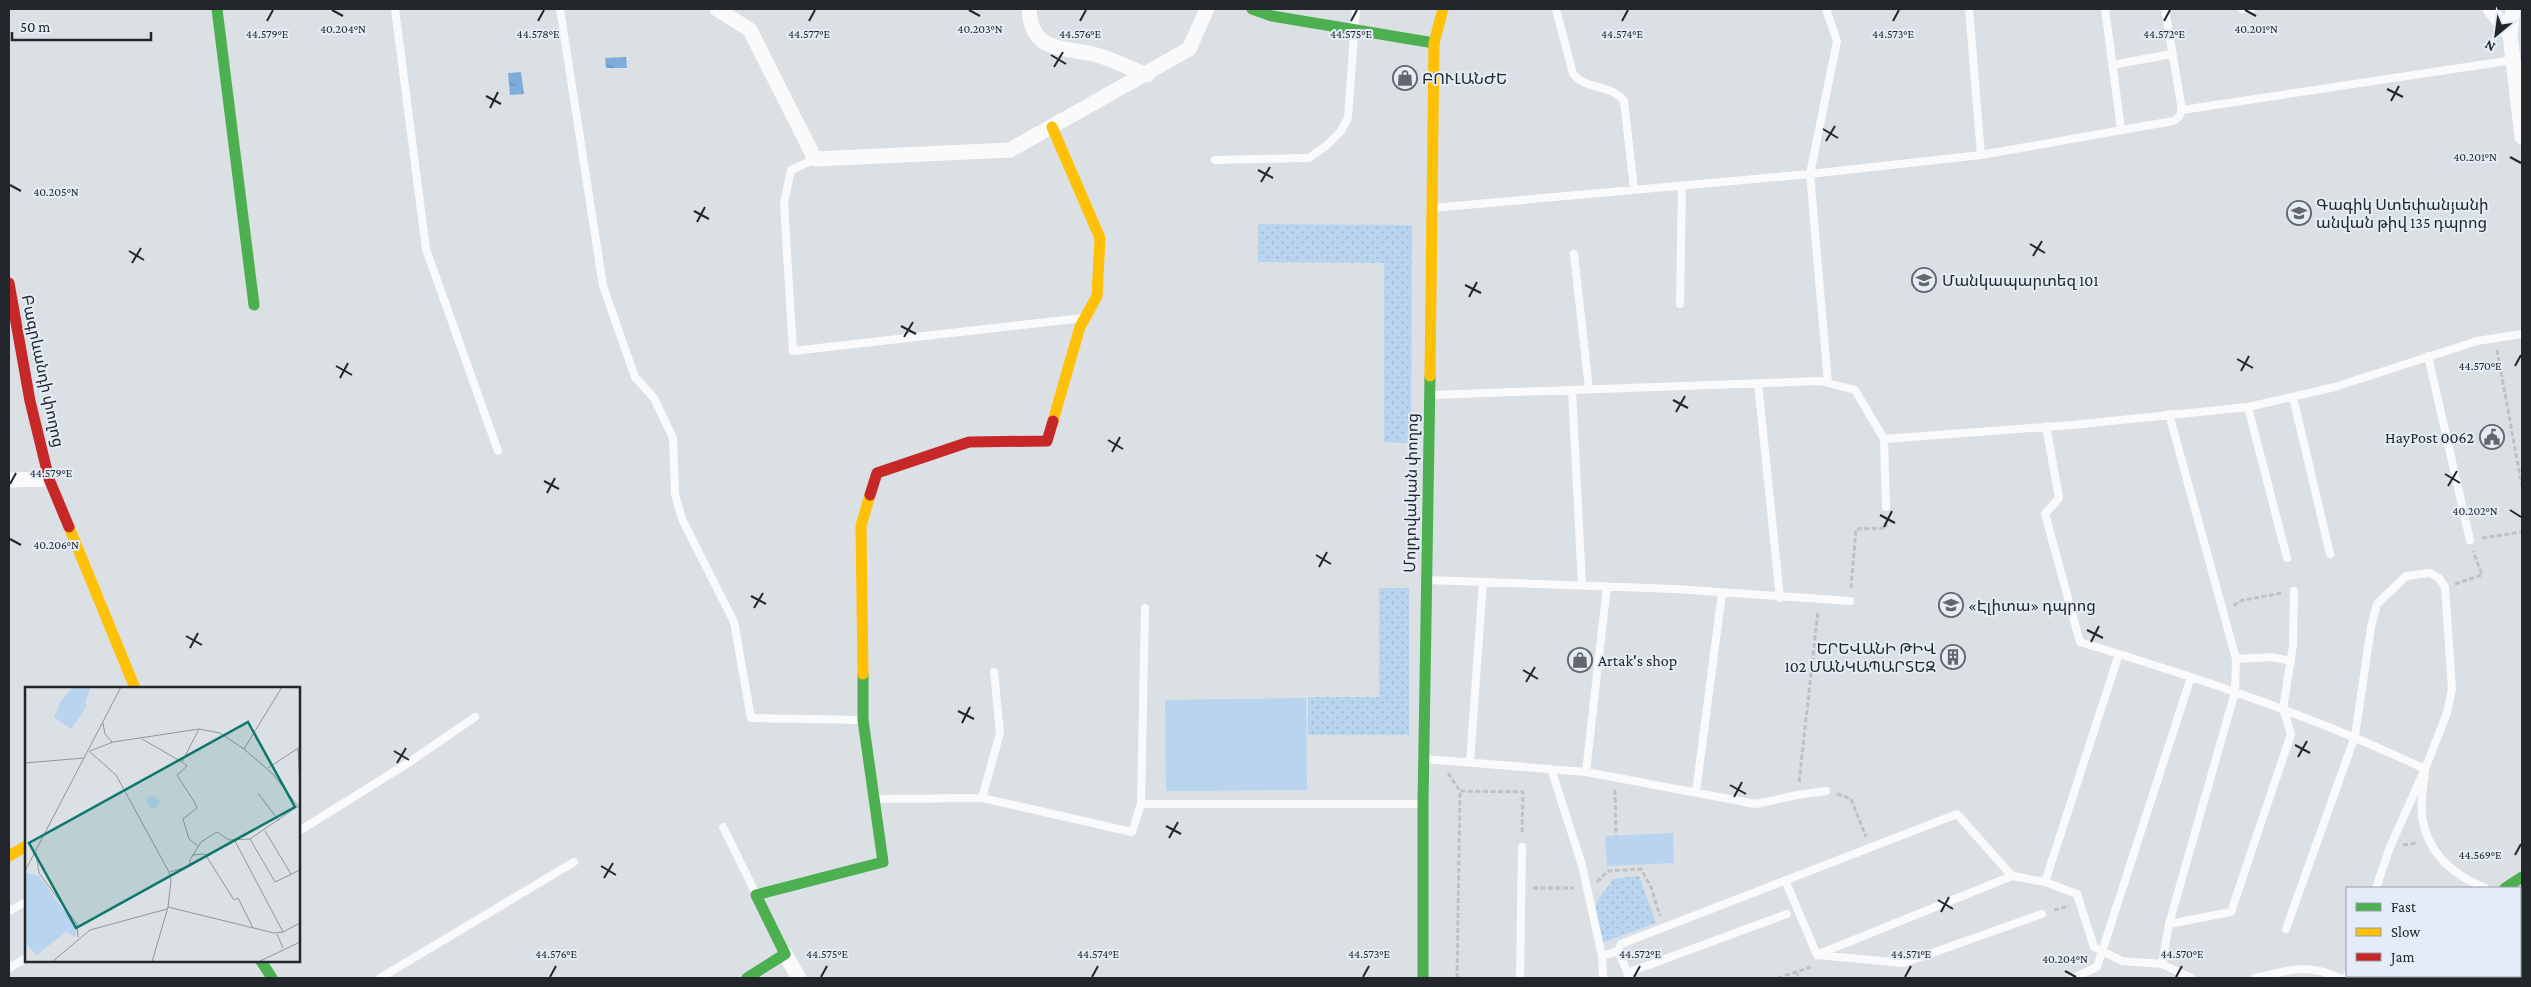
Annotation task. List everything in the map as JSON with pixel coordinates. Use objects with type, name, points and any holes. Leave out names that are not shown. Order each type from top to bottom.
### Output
[{"type":"street","points":[[217,9],[254,305]]},
{"type":"street","points":[[717,9],[750,30],[815,159],[1010,150],[1147,75],[1188,50],[1208,9]]},
{"type":"street","points":[[1029,9],[1030,25],[1049,47],[1099,56],[1147,75]]},
{"type":"street","points":[[1252,9],[1272,16],[1434,43]]},
{"type":"street","name":"Մոլդովական փողոց","points":[[1423,978],[1423,804],[1434,43],[1443,9]]},
{"type":"street","points":[[2490,9],[2510,35]]},
{"type":"street","points":[[2513,9],[2510,35],[2522,137]]},
{"type":"street","points":[[799,978],[784,954],[756,895],[883,862],[863,720],[861,526],[877,473],[969,442],[1047,441],[1080,327],[1097,296],[1100,238],[1052,128]]},
{"type":"street","name":"Բագրևանդի փողոց","points":[[9,283],[30,401],[50,479],[135,687]]},
{"type":"street","points":[[9,480],[50,479]]},
{"type":"street","points":[[9,856],[25,847]]},
{"type":"street","points":[[2507,887],[2520,879]]},
{"type":"street","points":[[747,978],[784,954]]},
{"type":"street","points":[[262,962],[272,978]]},
{"type":"lane","points":[[395,9],[426,249],[498,451]]},
{"type":"lane","points":[[560,9],[603,286],[635,377],[654,398],[673,438],[675,494],[682,519],[734,622],[751,718],[863,720]]},
{"type":"lane","points":[[1215,160],[1309,158],[1327,145],[1341,131],[1348,118],[1356,9]]},
{"type":"lane","points":[[1556,9],[1573,74],[1580,82],[1618,94],[1624,101],[1634,189]]},
{"type":"lane","points":[[1826,9],[1837,41],[1810,174],[1828,383]]},
{"type":"lane","points":[[1969,9],[1981,155]]},
{"type":"lane","points":[[2105,9],[2120,130]]},
{"type":"lane","points":[[1433,208],[1810,174],[1981,155],[2173,121],[2179,117],[2182,110],[2165,9]]},
{"type":"lane","points":[[2242,9],[2251,9]]},
{"type":"lane","points":[[2112,64],[2172,54]]},
{"type":"lane","points":[[2182,110],[2513,60]]},
{"type":"lane","points":[[815,159],[791,170],[784,203],[793,351],[1085,317]]},
{"type":"lane","points":[[1680,304],[1682,185]]},
{"type":"lane","points":[[1574,254],[1589,389]]},
{"type":"lane","points":[[1884,439],[2072,425],[2248,407],[2335,387],[2477,341],[2522,334]]},
{"type":"lane","points":[[2428,356],[2470,540]]},
{"type":"lane","points":[[1429,395],[1820,381],[1855,390],[1884,439],[1886,507]]},
{"type":"lane","points":[[1758,383],[1780,598]]},
{"type":"lane","points":[[1572,390],[1582,585]]},
{"type":"lane","points":[[2293,397],[2330,554]]},
{"type":"lane","points":[[2248,407],[2286,558]]},
{"type":"lane","points":[[2162,964],[2169,924],[2235,692],[2236,659],[2169,414]]},
{"type":"lane","points":[[2046,426],[2059,498],[2045,514],[2080,642],[2191,677],[2283,709],[2356,736],[2425,769]]},
{"type":"lane","points":[[2286,929],[2356,736],[2371,627],[2377,604],[2406,576],[2430,573],[2439,578],[2445,587],[2452,689],[2447,713],[2425,769],[2390,847],[2376,887]]},
{"type":"lane","points":[[1426,580],[1607,586],[1850,601]]},
{"type":"lane","points":[[1470,762],[1483,582]]},
{"type":"lane","points":[[1586,772],[1607,586]]},
{"type":"lane","points":[[2169,924],[2230,912],[2291,734],[2283,709],[2291,661],[2294,591]]},
{"type":"lane","points":[[1696,792],[1722,593]]},
{"type":"lane","points":[[874,798],[982,798],[1132,832],[1141,804],[1145,608]]},
{"type":"lane","points":[[2045,882],[2119,654]]},
{"type":"lane","points":[[2236,659],[2271,657],[2291,661]]},
{"type":"lane","points":[[982,798],[1000,733],[994,672]]},
{"type":"lane","points":[[2073,978],[2097,967],[2191,677]]},
{"type":"lane","points":[[300,830],[408,763],[475,717]]},
{"type":"lane","points":[[1424,759],[1586,772],[1756,804],[1826,791]]},
{"type":"lane","points":[[1551,769],[1582,865],[1602,956],[1604,978]]},
{"type":"lane","points":[[2425,769],[2422,814],[2434,851],[2449,868],[2469,881],[2483,887]]},
{"type":"lane","points":[[1141,804],[1423,804]]},
{"type":"lane","points":[[1787,914],[1628,976],[1618,951],[1621,944],[1957,814],[2012,876]]},
{"type":"lane","points":[[723,827],[756,895]]},
{"type":"lane","points":[[1520,978],[1522,847]]},
{"type":"lane","points":[[380,978],[574,862]]},
{"type":"lane","points":[[1817,955],[2012,876],[2045,882],[2077,894],[2094,947],[2122,961],[2162,964],[2191,978]]},
{"type":"lane","points":[[1785,880],[1817,955]]},
{"type":"lane","points":[[9,912],[25,903]]},
{"type":"lane","points":[[1817,955],[1904,963],[2042,914]]},
{"type":"lane","points":[[1602,956],[1618,951]]},
{"type":"lane","points":[[9,968],[25,959]]},
{"type":"lane","points":[[2255,978],[2299,967],[2325,971],[2340,978]]},
{"type":"path","points":[[2495,338],[2522,487]]},
{"type":"path","points":[[1850,601],[1856,528],[1886,528],[1886,507]]},
{"type":"path","points":[[2445,587],[2482,575],[2470,540],[2522,532]]},
{"type":"path","points":[[2224,616],[2238,601],[2294,591]]},
{"type":"path","points":[[1797,795],[1819,599]]},
{"type":"path","points":[[1615,777],[1616,836]]},
{"type":"path","points":[[1457,978],[1460,791],[1523,792],[1522,847]]},
{"type":"path","points":[[1841,796],[1851,799],[1870,847]]},
{"type":"path","points":[[2390,847],[2430,841]]},
{"type":"path","points":[[1522,887],[1588,890],[1608,871],[1641,869],[1650,887],[1664,927]]},
{"type":"path","points":[[2042,914],[2079,902]]},
{"type":"path","points":[[1778,978],[1820,963],[1817,955]]},
{"type":"path","points":[[1796,972],[1799,978]]},
{"type":"shaded area","points":[[1258,224],[1412,225],[1411,443],[1384,442],[1384,263],[1258,262]]},
{"type":"shaded area","points":[[1379,588],[1409,588],[1409,735],[1308,735],[1308,697],[1379,697]]},
{"type":"shaded area","points":[[1306,698],[1307,790],[1166,791],[1165,700]]},
{"type":"shaded area","points":[[1673,833],[1674,863],[1607,866],[1605,836]]},
{"type":"shaded area","points":[[1639,876],[1656,923],[1601,943],[1595,915],[1597,903],[1614,879]]},
{"type":"water","points":[[626,57],[627,68],[606,68],[605,58]]},
{"type":"water","points":[[521,72],[524,94],[510,95],[508,73]]},
{"type":"traffic: fast","points":[[217,9],[254,305]]},
{"type":"traffic: fast","points":[[1252,9],[1272,16],[1434,43]]},
{"type":"traffic: fast","points":[[1423,978],[1423,804],[1430,376]]},
{"type":"traffic: fast","points":[[747,978],[785,954],[756,895],[883,862],[863,720],[863,674]]},
{"type":"traffic: fast","points":[[2507,887],[2522,877]]},
{"type":"traffic: fast","points":[[262,962],[272,978]]},
{"type":"traffic: slow","points":[[1430,376],[1434,43],[1443,9]]},
{"type":"traffic: slow","points":[[1052,127],[1100,238],[1097,296],[1080,327],[1053,421]]},
{"type":"traffic: slow","points":[[863,674],[861,526],[870,495]]},
{"type":"traffic: slow","points":[[69,527],[135,687]]},
{"type":"traffic: slow","points":[[9,856],[25,847]]},
{"type":"traffic: jam","points":[[9,283],[30,401],[49,479],[69,527]]},
{"type":"traffic: jam","points":[[870,495],[877,473],[969,442],[1047,441],[1053,421]]},
{"type":"place","name":"ԲՈՒԼԱՆԺԵ","points":[[1405,78]]},
{"type":"place","name":"Գագիկ Ստեփանյանի անվան թիվ 135 դպրոց","points":[[2299,213]]},
{"type":"place","name":"Մանկապարտեզ 101","points":[[1924,280]]},
{"type":"place","name":"HayPost 0062","points":[[2492,437]]},
{"type":"place","name":"«Էլիտա» դպրոց","points":[[1951,605]]},
{"type":"place","name":"ԵՐԵՎԱՆԻ ԹԻՎ 102 ՄԱՆԿԱՊԱՐՏԵԶ","points":[[1953,657]]},
{"type":"place","name":"Artak's shop","points":[[1580,660]]}]
